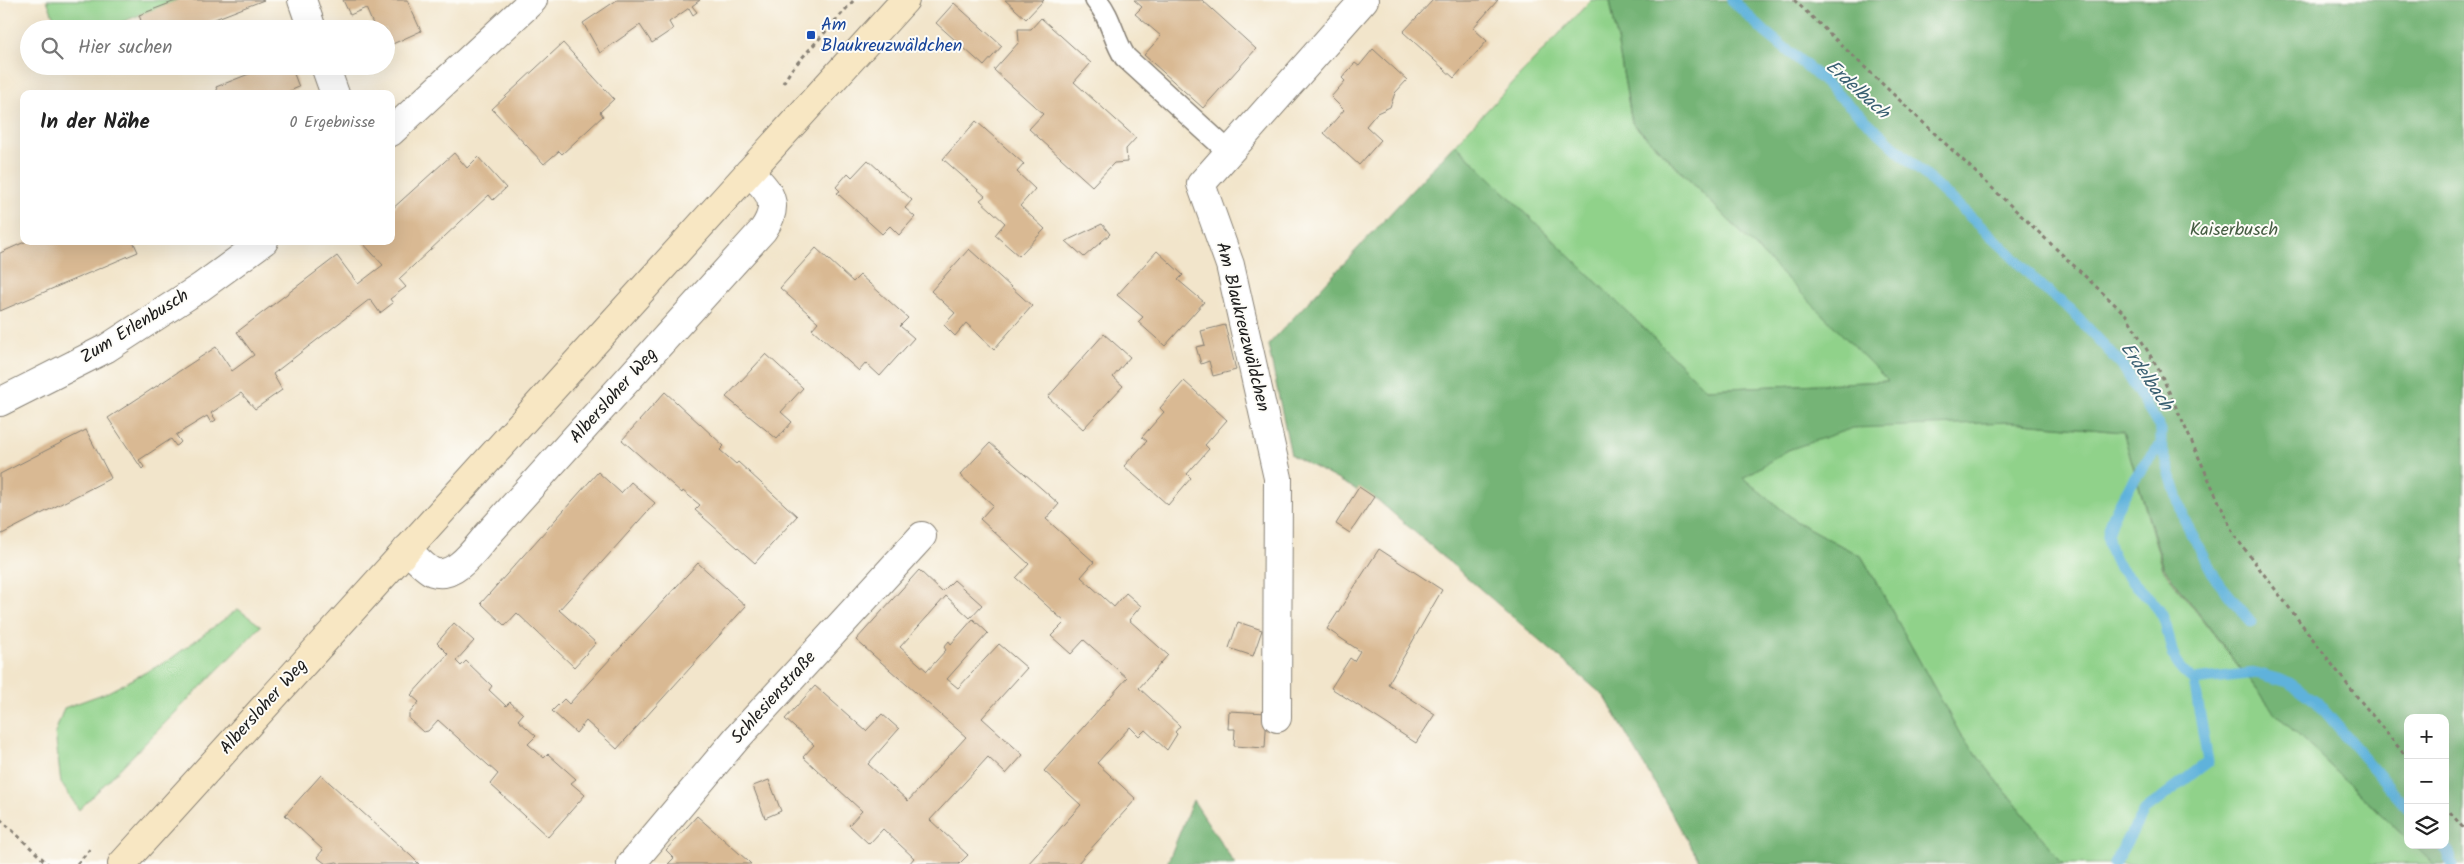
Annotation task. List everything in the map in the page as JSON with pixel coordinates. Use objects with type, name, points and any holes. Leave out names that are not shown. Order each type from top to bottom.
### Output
[{"type":"main road","name":"Albersloher Weg","points":[[122,864],[905,0]]},
{"type":"street","points":[[302,0],[309,20]]},
{"type":"street","points":[[395,128],[533,0]]},
{"type":"street","name":"Am Blaukreuzwäldchen","points":[[1277,718],[1278,478],[1230,265],[1201,184],[1364,0]]},
{"type":"street","points":[[328,75],[334,90]]},
{"type":"street","name":"Albersloher Weg","points":[[407,549],[432,572],[450,572],[456,569],[504,517],[768,223],[773,203],[765,186],[749,172]]},
{"type":"street","name":"Zum Erlenbusch","points":[[0,402],[107,348],[201,287],[259,245]]},
{"type":"street","name":"Schlesienstraße","points":[[631,864],[737,738],[922,536]]},
{"type":"lane","points":[[1096,0],[1105,10],[1118,46],[1126,57],[1229,152]]},
{"type":"path","points":[[1794,0],[2127,316],[2160,372],[2234,535],[2350,688],[2404,754]]},
{"type":"path","points":[[2449,811],[2464,829]]},
{"type":"path","points":[[0,819],[48,864]]},
{"type":"green space","points":[[47,0],[179,0],[127,20],[55,20]]},
{"type":"green space","points":[[1591,0],[1610,0],[1632,123],[1889,381],[1706,389],[1455,144]]},
{"type":"green space","name":"Kaiserbusch","points":[[1610,0],[2464,0],[2464,864],[2433,864],[2418,849],[2449,849],[2449,714],[2404,714],[2404,836],[2274,712],[2164,568],[2123,432],[2011,422],[1853,428],[1788,450],[1743,478],[1797,522],[1862,557],[1960,734],[2063,864],[1701,864],[1605,697],[1380,502],[1291,455],[1268,345],[1455,144],[1706,389],[1888,381],[1632,122]]},
{"type":"green space","points":[[2011,422],[2123,432],[2163,569],[2274,712],[2404,836],[2404,849],[2418,849],[2433,864],[2063,864],[1960,734],[1862,557],[1797,522],[1743,478],[1788,450],[1853,423]]},
{"type":"green space","points":[[238,609],[261,626],[79,810],[61,783],[55,733],[64,708],[108,692],[169,660]]},
{"type":"green space","points":[[1193,800],[1235,864],[1167,864]]},
{"type":"building","points":[[178,0],[264,0],[212,20],[141,20],[139,15]]},
{"type":"building","points":[[343,0],[407,0],[421,31],[395,43],[395,20],[371,20],[366,8],[350,15]]},
{"type":"building","points":[[617,0],[700,0],[692,6],[697,12],[693,15],[689,8],[669,22],[673,29],[652,43],[640,25],[600,53],[583,23]]},
{"type":"building","points":[[1005,0],[1044,0],[1026,19]]},
{"type":"building","points":[[1134,0],[1202,0],[1256,49],[1203,108],[1144,55],[1161,36],[1135,14],[1142,7]]},
{"type":"building","points":[[1433,0],[1498,0],[1473,28],[1487,41],[1454,78],[1403,32]]},
{"type":"building","points":[[954,3],[1002,46],[984,66],[936,23]]},
{"type":"building","points":[[1041,18],[1091,63],[1074,82],[1136,138],[1126,149],[1127,162],[1114,163],[1092,186],[1029,129],[1043,114],[994,70],[1019,42],[1018,29],[1031,29]]},
{"type":"building","points":[[563,43],[614,99],[600,112],[603,116],[562,154],[559,151],[544,164],[492,109]]},
{"type":"building","points":[[1373,49],[1407,80],[1395,93],[1390,107],[1377,113],[1366,126],[1381,140],[1359,165],[1324,133],[1344,110],[1331,97],[1345,81],[1342,78],[1355,63],[1359,66]]},
{"type":"building","points":[[246,75],[294,75],[299,87],[292,90],[217,90],[216,87]]},
{"type":"building","points":[[976,121],[1024,164],[1017,172],[1035,189],[1020,206],[1045,229],[1019,256],[995,235],[1005,223],[980,200],[985,196],[943,159]]},
{"type":"building","points":[[454,153],[467,168],[478,157],[506,188],[493,200],[489,195],[399,279],[406,287],[390,299],[393,303],[380,313],[370,299],[273,374],[282,390],[255,409],[241,393],[211,413],[216,420],[211,423],[207,416],[176,435],[181,442],[178,445],[176,446],[171,439],[139,460],[144,467],[142,469],[108,418],[216,347],[232,371],[254,355],[237,332],[337,256],[358,284],[383,265],[365,245],[395,245],[395,206]]},
{"type":"building","points":[[868,160],[912,200],[905,208],[915,217],[899,235],[890,226],[882,234],[837,193],[840,191],[836,187],[848,173],[852,177]]},
{"type":"building","points":[[1102,224],[1110,234],[1084,257],[1066,241]]},
{"type":"building","points":[[20,244],[135,245],[138,252],[0,311],[0,253]]},
{"type":"building","points":[[816,248],[853,282],[860,275],[908,318],[900,326],[914,338],[880,376],[866,363],[859,371],[812,329],[818,322],[780,288]]},
{"type":"building","points":[[969,249],[1032,306],[994,349],[966,323],[955,336],[944,325],[955,313],[931,291]]},
{"type":"building","points":[[1157,251],[1183,275],[1178,280],[1204,302],[1165,346],[1138,322],[1143,317],[1117,295]]},
{"type":"building","points":[[1225,325],[1236,370],[1213,376],[1209,361],[1201,364],[1196,347],[1205,345],[1201,331]]},
{"type":"building","points":[[1104,334],[1130,357],[1113,377],[1123,386],[1083,429],[1048,397]]},
{"type":"building","points":[[766,354],[803,388],[781,412],[792,422],[777,439],[726,397]]},
{"type":"building","points":[[1184,381],[1227,420],[1205,445],[1209,449],[1187,474],[1191,478],[1168,505],[1124,466],[1147,441],[1142,437],[1164,412],[1160,408]]},
{"type":"building","points":[[665,392],[724,446],[720,450],[736,464],[738,462],[797,516],[755,563],[695,510],[700,505],[683,491],[682,493],[622,440]]},
{"type":"building","points":[[86,430],[111,478],[0,535],[0,474]]},
{"type":"building","points":[[990,443],[1059,504],[1046,519],[1094,562],[1081,577],[1114,607],[1126,593],[1141,606],[1129,620],[1168,655],[1139,688],[1180,726],[1175,732],[1177,734],[1167,750],[1145,730],[1139,736],[1130,727],[1097,763],[1136,799],[1077,864],[1028,864],[1081,805],[1044,771],[1127,678],[1084,640],[1071,654],[1051,636],[1065,622],[1016,578],[1029,564],[980,519],[993,505],[960,475]]},
{"type":"building","points":[[598,472],[621,493],[631,482],[655,503],[559,610],[596,643],[574,667],[517,613],[505,626],[481,603]]},
{"type":"building","points":[[1359,487],[1374,497],[1350,533],[1336,524]]},
{"type":"building","points":[[1379,549],[1442,590],[1388,684],[1435,714],[1416,743],[1331,688],[1350,658],[1354,661],[1360,651],[1327,629]]},
{"type":"building","points":[[698,563],[746,606],[617,749],[586,721],[576,733],[552,711],[564,699],[569,704]]},
{"type":"building","points":[[919,570],[942,592],[954,580],[982,605],[970,618],[946,596],[900,647],[927,671],[946,650],[944,647],[949,641],[951,644],[973,619],[988,633],[947,679],[958,688],[999,644],[1027,668],[982,718],[1023,755],[1006,774],[988,757],[930,820],[968,855],[959,864],[909,864],[914,858],[883,829],[869,844],[849,825],[862,811],[803,757],[814,745],[785,719],[815,686],[866,731],[882,714],[899,729],[868,764],[908,801],[966,737],[856,640]]},
{"type":"building","points":[[1238,622],[1262,630],[1253,656],[1229,648]]},
{"type":"building","points":[[454,623],[474,641],[456,661],[461,666],[466,661],[492,686],[489,690],[506,706],[510,702],[523,714],[518,720],[536,736],[528,744],[544,758],[548,754],[576,779],[571,783],[585,795],[548,837],[490,784],[498,774],[438,720],[428,731],[423,732],[409,719],[409,714],[419,702],[411,695],[448,654],[437,643]]},
{"type":"building","points":[[1229,711],[1267,713],[1265,748],[1234,746],[1235,729],[1228,729]]},
{"type":"building","points":[[321,775],[419,864],[340,864],[337,862],[326,864],[317,857],[323,850],[285,815]]},
{"type":"building","points":[[769,780],[781,811],[765,818],[753,786]]},
{"type":"building","points":[[697,816],[751,864],[668,864],[674,858],[666,850]]},
{"type":"waterway","name":"Erdelbach","points":[[1732,0],[1765,32],[1809,68],[2003,247],[2043,288],[2070,309],[2122,365],[2161,430],[2161,445],[2128,488],[2110,526],[2109,542],[2115,560],[2121,569],[2154,603],[2163,617],[2172,652],[2179,666],[2194,680],[2256,673],[2288,682],[2316,701],[2404,804]]},
{"type":"waterway","points":[[2161,445],[2184,519],[2216,579],[2251,622]]},
{"type":"waterway","points":[[2114,864],[2144,811],[2208,762],[2194,680]]},
{"type":"waterway","name":"Erdelbach","points":[[2446,849],[2452,864]]},
{"type":"place","name":"Am Blaukreuzwäldchen","points":[[811,35]]}]
